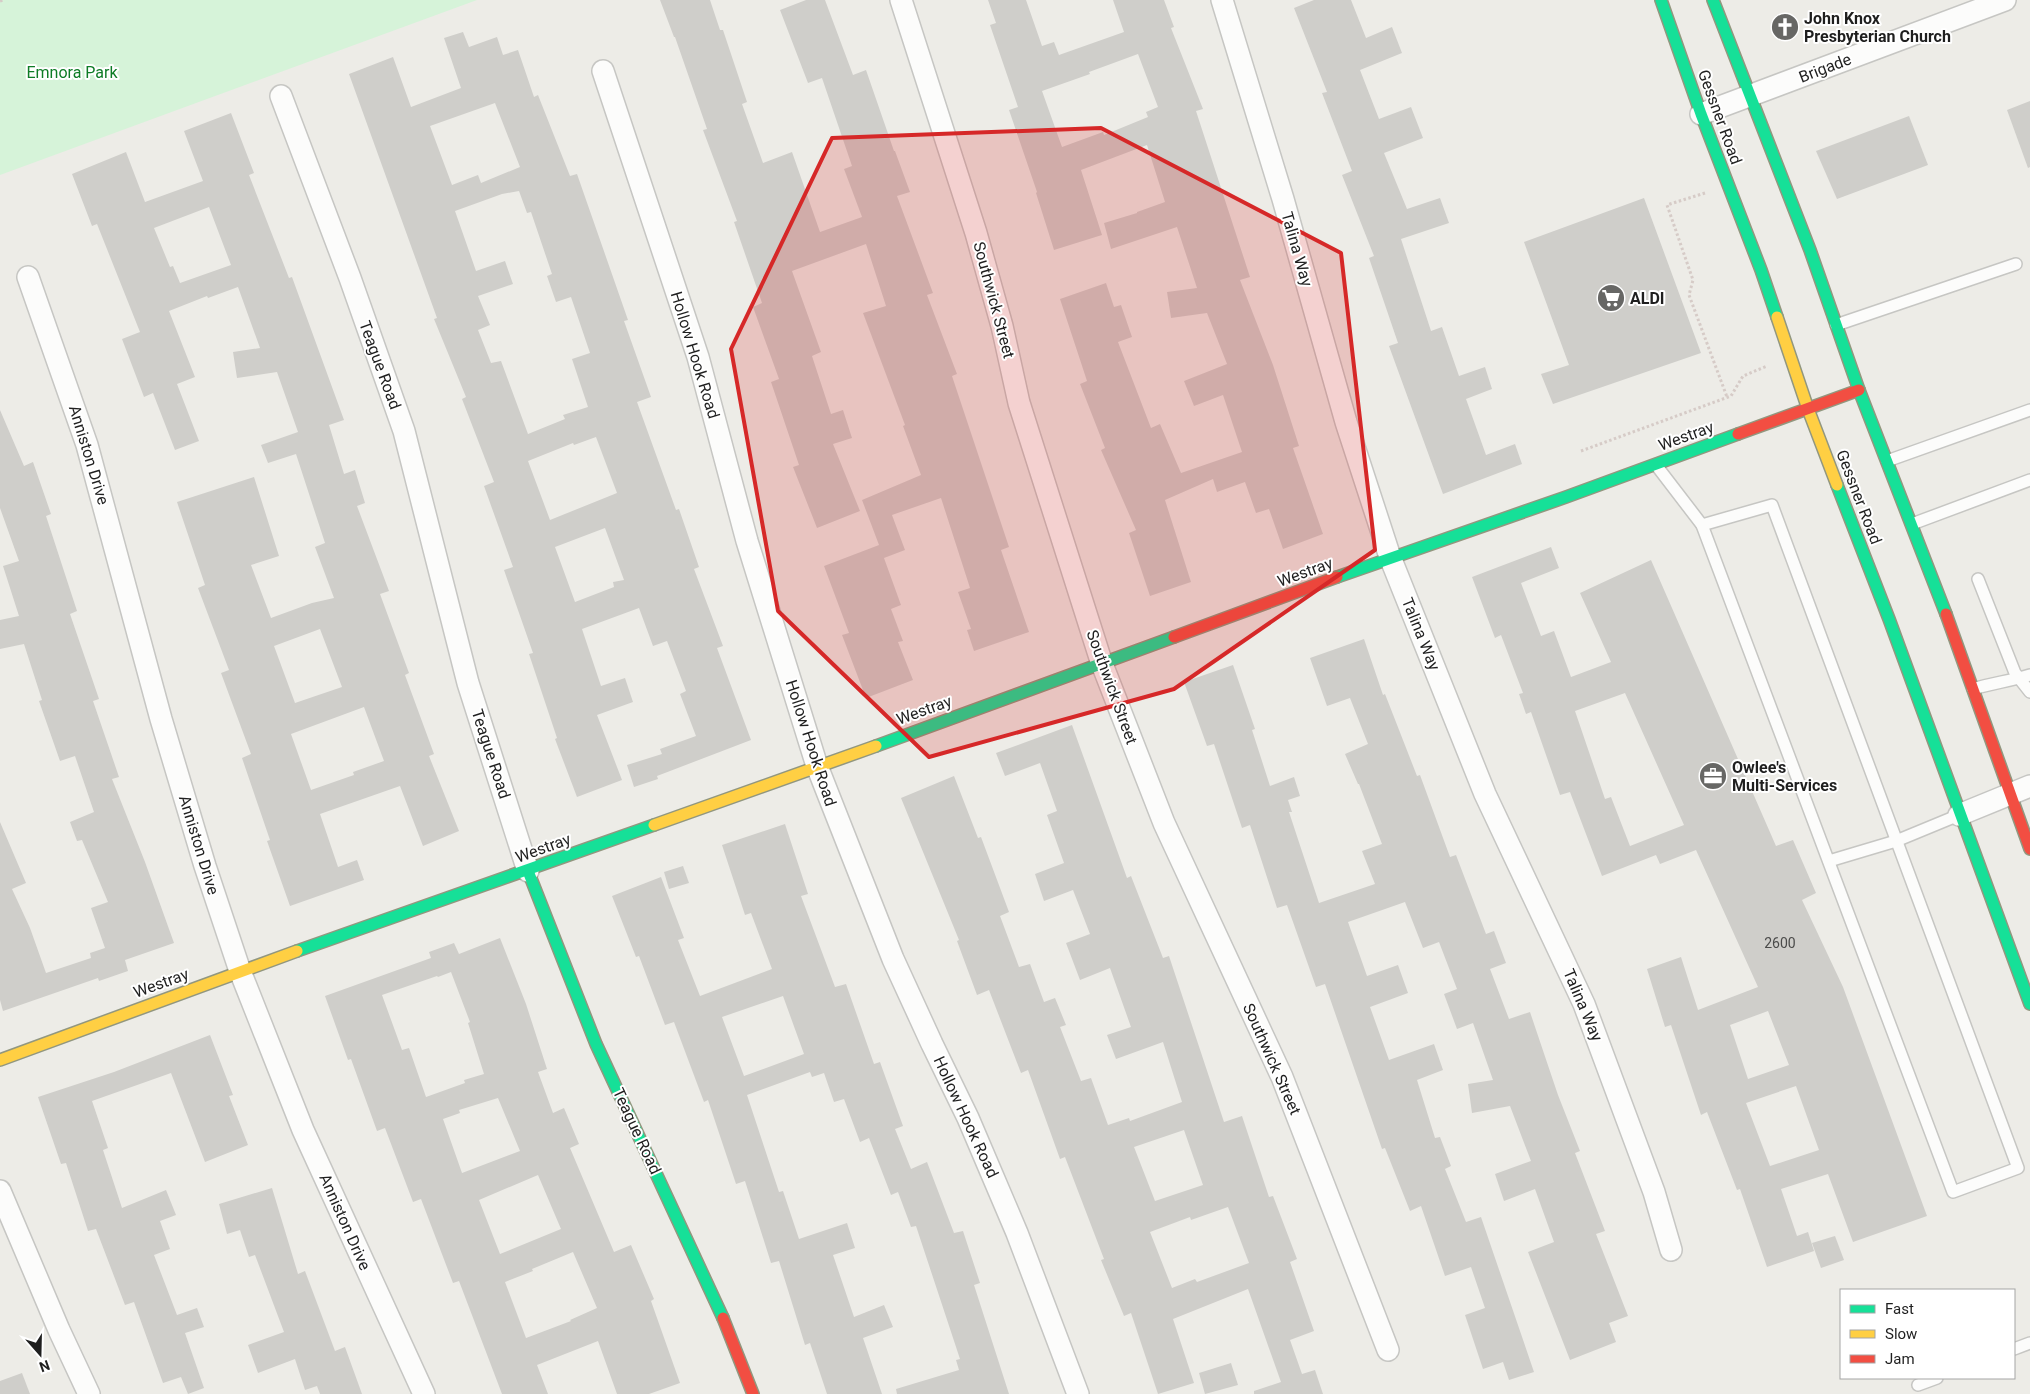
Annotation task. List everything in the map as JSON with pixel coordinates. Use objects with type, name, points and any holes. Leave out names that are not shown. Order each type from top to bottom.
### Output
[{"type":"street","name":"Southwick Street","points":[[901,0],[976,233],[1002,326],[1019,403],[1102,664],[1164,824],[1282,1077],[1388,1350]]},
{"type":"street","name":"Talina Way","points":[[1222,0],[1283,199],[1346,422],[1390,557],[1485,794],[1584,1004],[1654,1192],[1671,1250]]},
{"type":"street","name":"Gessner Road","points":[[1661,0],[1701,114],[1761,270],[1808,408],[1888,618],[2030,1004]]},
{"type":"street","points":[[1713,0],[1749,97],[1810,250],[1859,390],[1912,524],[2030,849]]},
{"type":"street","name":"Brigade","points":[[1701,114],[2005,0]]},
{"type":"street","name":"Hollow Hook Road","points":[[603,71],[698,356],[748,540],[817,766],[893,959],[968,1118],[1017,1234],[1078,1394]]},
{"type":"street","name":"Teague Road","points":[[281,96],[350,278],[404,431],[468,683],[528,870],[596,1044],[719,1307],[753,1394]]},
{"type":"street","name":"Anniston Drive","points":[[28,277],[87,444],[161,719],[205,866],[240,971],[303,1130],[424,1394]]},
{"type":"street","name":"Westray","points":[[0,1060],[240,971],[528,870],[1102,664],[1390,557],[1656,465],[1859,390]]},
{"type":"street","points":[[1959,815],[2030,786]]},
{"type":"street","points":[[0,1191],[88,1394]]},
{"type":"lane","points":[[1836,325],[2016,264]]},
{"type":"lane","points":[[1887,461],[2030,410]]},
{"type":"lane","points":[[1656,465],[1702,525],[1953,1192],[2018,1168],[1772,504],[1702,525]]},
{"type":"lane","points":[[1912,524],[2030,480]]},
{"type":"lane","points":[[1978,579],[2015,673],[2025,676]]},
{"type":"lane","points":[[1973,689],[2025,676]]},
{"type":"lane","points":[[2025,676],[2030,692]]},
{"type":"lane","points":[[1829,861],[1896,840],[1959,815]]},
{"type":"lane","points":[[2015,1349],[2030,1343]]},
{"type":"lane","points":[[1918,1385],[1934,1379]]},
{"type":"path","points":[[1706,192],[1667,205],[1693,280],[1689,295],[1727,397]]},
{"type":"path","points":[[1581,451],[1731,396],[1743,376],[1770,365]]},
{"type":"highlighted area","points":[[1101,128],[1341,253],[1375,550],[1174,689],[929,757],[778,611],[731,349],[832,138]]},
{"type":"green space","name":"Emnora Park","points":[[0,0],[477,0],[0,175]]},
{"type":"building","points":[[660,0],[710,0],[720,30],[723,30],[747,102],[742,104],[763,163],[792,152],[820,232],[862,217],[844,169],[852,166],[822,78],[808,83],[780,10],[806,0],[825,0],[853,75],[866,70],[910,192],[897,196],[933,293],[927,295],[957,374],[952,376],[1009,547],[1001,550],[1029,632],[974,651],[967,630],[971,629],[958,592],[970,588],[941,498],[892,515],[905,550],[884,558],[901,605],[891,609],[903,641],[898,642],[913,680],[866,698],[842,635],[849,633],[824,566],[879,545],[862,500],[921,475],[903,426],[905,425],[863,313],[886,306],[866,244],[792,271],[821,352],[812,356],[831,414],[843,410],[852,438],[833,444],[860,511],[817,528],[793,467],[799,465],[771,382],[779,379],[753,307],[762,303],[734,222],[737,221],[703,130],[707,129]]},
{"type":"building","points":[[988,0],[1026,0],[1042,46],[1054,42],[1059,55],[1124,32],[1113,0],[1164,0],[1174,27],[1171,28],[1203,109],[1196,111],[1250,277],[1240,280],[1273,365],[1299,446],[1293,448],[1323,534],[1283,549],[1269,509],[1256,513],[1245,482],[1217,492],[1213,479],[1165,500],[1191,582],[1150,596],[1129,533],[1136,530],[1101,450],[1105,448],[1080,384],[1087,381],[1060,299],[1106,283],[1114,307],[1121,305],[1132,337],[1118,342],[1151,428],[1160,424],[1181,473],[1242,452],[1223,395],[1194,406],[1184,381],[1227,364],[1207,313],[1171,318],[1167,292],[1197,288],[1177,227],[1111,249],[1104,223],[1165,202],[1147,145],[1081,170],[1102,235],[1054,250],[1037,192],[1009,110],[1018,107],[990,25],[996,23]],"holes":[[[1138,54],[1158,107],[1146,112],[1148,117],[1104,135],[1103,132],[1062,147],[1042,91]]]},
{"type":"building","points":[[1314,0],[1351,0],[1366,38],[1392,27],[1402,53],[1360,70],[1379,119],[1411,107],[1423,138],[1384,153],[1407,209],[1440,198],[1449,223],[1401,239],[1431,331],[1442,327],[1459,376],[1485,367],[1492,389],[1466,399],[1486,455],[1515,444],[1522,464],[1443,494],[1389,346],[1398,343],[1369,258],[1374,256],[1342,175],[1352,171],[1322,93],[1327,92],[1294,8]]},
{"type":"building","points":[[463,32],[469,47],[497,37],[503,55],[518,50],[534,97],[538,95],[570,176],[577,174],[628,320],[624,321],[651,397],[637,402],[676,510],[679,509],[699,567],[694,569],[723,646],[717,648],[751,740],[657,776],[658,779],[634,787],[627,765],[662,754],[660,749],[696,736],[680,694],[686,691],[667,641],[653,646],[639,608],[582,629],[601,686],[625,678],[633,702],[597,715],[622,780],[577,797],[555,739],[557,738],[529,654],[533,653],[504,570],[513,567],[484,486],[494,482],[462,399],[466,397],[434,319],[437,318],[349,74],[393,57],[411,107],[461,88],[444,38]],"holes":[[[495,103],[520,167],[481,183],[478,175],[452,185],[430,126]],[[519,191],[527,213],[531,212],[552,274],[547,276],[556,302],[571,297],[590,353],[572,359],[588,407],[563,415],[565,419],[528,434],[501,361],[491,363],[478,330],[490,325],[478,296],[513,284],[505,261],[476,271],[455,211],[502,194]],[[596,437],[617,493],[550,520],[528,461],[573,443],[574,445]],[[605,528],[624,580],[613,582],[614,587],[575,602],[555,547]]]},
{"type":"building","points":[[2030,101],[2030,167],[2028,168],[2007,110]]},
{"type":"building","points":[[231,113],[254,173],[249,175],[289,278],[292,277],[344,420],[329,425],[344,474],[355,470],[365,503],[357,506],[389,591],[380,594],[409,673],[405,675],[434,754],[429,756],[459,831],[423,846],[400,786],[320,814],[338,867],[357,860],[364,880],[290,906],[267,841],[270,840],[242,758],[251,754],[221,673],[229,670],[198,588],[205,585],[177,502],[254,477],[279,556],[251,565],[271,618],[312,603],[334,598],[315,547],[325,543],[296,454],[268,463],[261,445],[298,432],[277,372],[237,378],[233,352],[260,348],[238,287],[208,298],[207,296],[169,311],[195,377],[177,384],[199,441],[175,450],[153,393],[144,397],[122,339],[140,332],[97,224],[92,226],[72,174],[126,152],[145,202],[203,181],[184,131]],"holes":[[[209,207],[231,265],[180,283],[173,266],[170,267],[154,228]],[[320,629],[342,687],[295,703],[274,646]],[[364,707],[384,761],[353,772],[354,775],[311,790],[291,734]]]},
{"type":"building","points":[[1909,116],[1928,165],[1837,199],[1816,151]]},
{"type":"building","points":[[1644,198],[1701,353],[1553,404],[1541,374],[1569,365],[1524,242]]},
{"type":"building","points":[[0,410],[24,466],[33,462],[51,514],[46,516],[77,611],[70,614],[99,699],[93,701],[119,777],[112,779],[145,862],[174,943],[125,960],[128,971],[99,981],[98,978],[3,1011],[0,1000],[0,822],[26,883],[12,889],[30,928],[46,973],[91,958],[90,953],[105,948],[91,908],[108,902],[82,840],[77,841],[70,822],[94,812],[75,756],[60,761],[39,701],[42,700],[24,644],[0,649],[0,620],[19,616],[3,566],[19,561],[0,508]]},
{"type":"building","points":[[1551,547],[1559,568],[1521,583],[1541,636],[1554,631],[1571,677],[1611,662],[1580,593],[1651,560],[1776,846],[1793,840],[1816,893],[1802,900],[1843,987],[1927,1216],[1853,1242],[1828,1174],[1781,1189],[1797,1236],[1808,1232],[1814,1251],[1767,1267],[1740,1189],[1737,1190],[1707,1112],[1701,1115],[1671,1025],[1665,1027],[1647,969],[1681,957],[1698,1010],[1758,987],[1696,850],[1660,864],[1656,855],[1602,876],[1570,792],[1560,795],[1531,712],[1526,714],[1519,694],[1523,693],[1501,635],[1495,638],[1472,577]],"holes":[[[1625,693],[1684,825],[1630,846],[1611,797],[1605,799],[1575,711]],[[1768,1011],[1789,1065],[1748,1079],[1730,1025]],[[1796,1086],[1819,1150],[1770,1166],[1746,1103]]]},
{"type":"building","points":[[1364,639],[1383,695],[1385,694],[1417,776],[1420,775],[1450,857],[1456,855],[1486,934],[1494,931],[1506,963],[1490,969],[1509,1019],[1530,1012],[1558,1095],[1580,1151],[1575,1153],[1605,1231],[1596,1234],[1628,1316],[1609,1323],[1616,1342],[1570,1360],[1528,1252],[1554,1242],[1535,1189],[1504,1201],[1495,1174],[1531,1161],[1510,1106],[1472,1113],[1468,1084],[1493,1080],[1473,1023],[1457,1029],[1444,994],[1457,989],[1439,942],[1423,948],[1405,902],[1348,922],[1367,976],[1398,965],[1408,993],[1370,1007],[1389,1060],[1434,1044],[1443,1070],[1417,1080],[1435,1138],[1440,1137],[1451,1166],[1445,1169],[1466,1222],[1481,1217],[1534,1372],[1509,1380],[1503,1362],[1483,1369],[1465,1315],[1485,1308],[1471,1267],[1445,1276],[1421,1206],[1410,1211],[1385,1148],[1382,1149],[1325,984],[1316,987],[1287,905],[1277,908],[1250,825],[1242,828],[1214,744],[1207,746],[1184,682],[1233,665],[1255,729],[1252,730],[1270,786],[1294,777],[1300,796],[1288,800],[1292,812],[1289,812],[1319,903],[1375,884],[1362,851],[1382,844],[1359,784],[1345,754],[1368,744],[1350,698],[1327,706],[1310,658]]},
{"type":"building","points":[[1072,725],[1127,878],[1131,876],[1163,958],[1169,956],[1224,1122],[1242,1116],[1269,1197],[1273,1196],[1297,1259],[1290,1262],[1314,1331],[1290,1340],[1302,1374],[1315,1370],[1323,1394],[1254,1394],[1254,1391],[1281,1382],[1248,1289],[1173,1319],[1194,1383],[1158,1394],[1131,1313],[1124,1316],[1101,1260],[1104,1259],[1065,1157],[1060,1159],[1028,1070],[1021,1073],[989,990],[977,995],[957,941],[959,940],[901,798],[954,776],[978,838],[981,837],[1009,912],[1000,916],[1019,967],[1030,964],[1044,1002],[1055,998],[1066,1025],[1060,1027],[1081,1081],[1091,1078],[1108,1125],[1129,1118],[1130,1121],[1182,1102],[1163,1042],[1116,1059],[1107,1035],[1131,1027],[1110,968],[1080,980],[1066,943],[1090,934],[1073,890],[1044,901],[1035,874],[1064,863],[1047,815],[1057,811],[1040,763],[1005,776],[996,753]],"holes":[[[1184,1130],[1203,1185],[1155,1201],[1134,1147]],[[1228,1207],[1249,1263],[1197,1282],[1195,1279],[1172,1288],[1150,1232],[1190,1217],[1191,1220]]]},
{"type":"building","points":[[785,824],[808,894],[801,896],[835,987],[846,984],[874,1064],[880,1062],[903,1126],[895,1129],[911,1169],[927,1162],[954,1233],[963,1231],[980,1283],[974,1285],[1009,1394],[897,1394],[896,1389],[959,1370],[956,1360],[960,1359],[916,1226],[911,1227],[898,1192],[891,1195],[869,1138],[860,1142],[844,1099],[834,1102],[824,1073],[812,1077],[810,1072],[747,1095],[779,1192],[783,1191],[799,1239],[847,1223],[855,1248],[833,1255],[854,1317],[884,1305],[893,1327],[863,1338],[882,1394],[827,1394],[810,1343],[805,1345],[779,1261],[771,1263],[745,1181],[736,1184],[708,1100],[704,1102],[674,1022],[665,1025],[639,956],[636,957],[612,896],[661,877],[684,938],[678,940],[700,996],[772,969],[751,913],[745,915],[722,845]],"holes":[[[783,996],[804,1054],[744,1076],[722,1017]]]},
{"type":"building","points":[[683,866],[689,883],[669,889],[664,872]]},
{"type":"building","points":[[500,938],[526,1004],[547,1069],[538,1072],[553,1113],[564,1108],[579,1144],[570,1148],[614,1252],[631,1245],[654,1299],[651,1301],[680,1383],[649,1394],[617,1394],[598,1341],[537,1365],[548,1394],[502,1394],[459,1281],[453,1283],[421,1199],[413,1202],[385,1128],[377,1131],[351,1059],[348,1060],[325,996],[431,958],[429,952],[454,943],[459,954]],"holes":[[[451,972],[470,1022],[468,1023],[484,1074],[464,1080],[465,1083],[426,1097],[409,1048],[402,1050],[382,995]],[[498,1098],[520,1151],[462,1173],[443,1119],[460,1113],[459,1110]],[[538,1175],[561,1229],[500,1254],[479,1200]],[[573,1252],[597,1308],[571,1321],[526,1338],[505,1282],[533,1271],[532,1269]]]},
{"type":"building","points":[[210,1035],[233,1095],[229,1096],[248,1145],[205,1162],[171,1073],[92,1101],[108,1148],[103,1150],[122,1208],[166,1190],[176,1215],[160,1221],[170,1249],[154,1255],[177,1315],[197,1308],[204,1327],[185,1333],[204,1388],[188,1394],[181,1377],[163,1383],[134,1302],[125,1305],[96,1229],[88,1231],[66,1163],[61,1164],[38,1097],[114,1072]]},
{"type":"building","points":[[272,1188],[298,1274],[305,1271],[335,1351],[345,1347],[362,1394],[320,1394],[317,1386],[305,1390],[295,1359],[258,1373],[248,1345],[284,1332],[255,1255],[249,1257],[240,1230],[227,1234],[219,1204]]},
{"type":"building","points":[[1835,1236],[1844,1260],[1821,1268],[1812,1243]]},
{"type":"building","points":[[1231,1363],[1238,1385],[1205,1394],[1199,1373]]},
{"type":"building","points":[[22,1373],[30,1394],[0,1394],[0,1381]]},
{"type":"traffic: fast","points":[[1661,0],[1701,114],[1777,317]]},
{"type":"traffic: fast","points":[[1713,0],[1810,250],[1859,390],[1946,614]]},
{"type":"traffic: fast","points":[[1337,577],[1566,497],[1738,434]]},
{"type":"traffic: fast","points":[[1837,485],[1889,619],[2030,1004]]},
{"type":"traffic: fast","points":[[876,746],[1174,637]]},
{"type":"traffic: fast","points":[[297,951],[654,825]]},
{"type":"traffic: fast","points":[[528,871],[596,1044],[723,1318]]},
{"type":"traffic: slow","points":[[1777,317],[1808,409],[1837,485]]},
{"type":"traffic: slow","points":[[654,825],[876,746]]},
{"type":"traffic: slow","points":[[0,1060],[297,951]]},
{"type":"traffic: jam","points":[[1738,434],[1859,390]]},
{"type":"traffic: jam","points":[[1174,637],[1337,577]]},
{"type":"traffic: jam","points":[[1946,614],[2030,849]]},
{"type":"traffic: jam","points":[[723,1318],[753,1394]]},
{"type":"place","name":"John Knox Presbyterian Church","points":[[1785,27]]},
{"type":"place","name":"ALDI","points":[[1611,298]]},
{"type":"place","name":"Owlee's Multi-Services","points":[[1713,776]]}]
